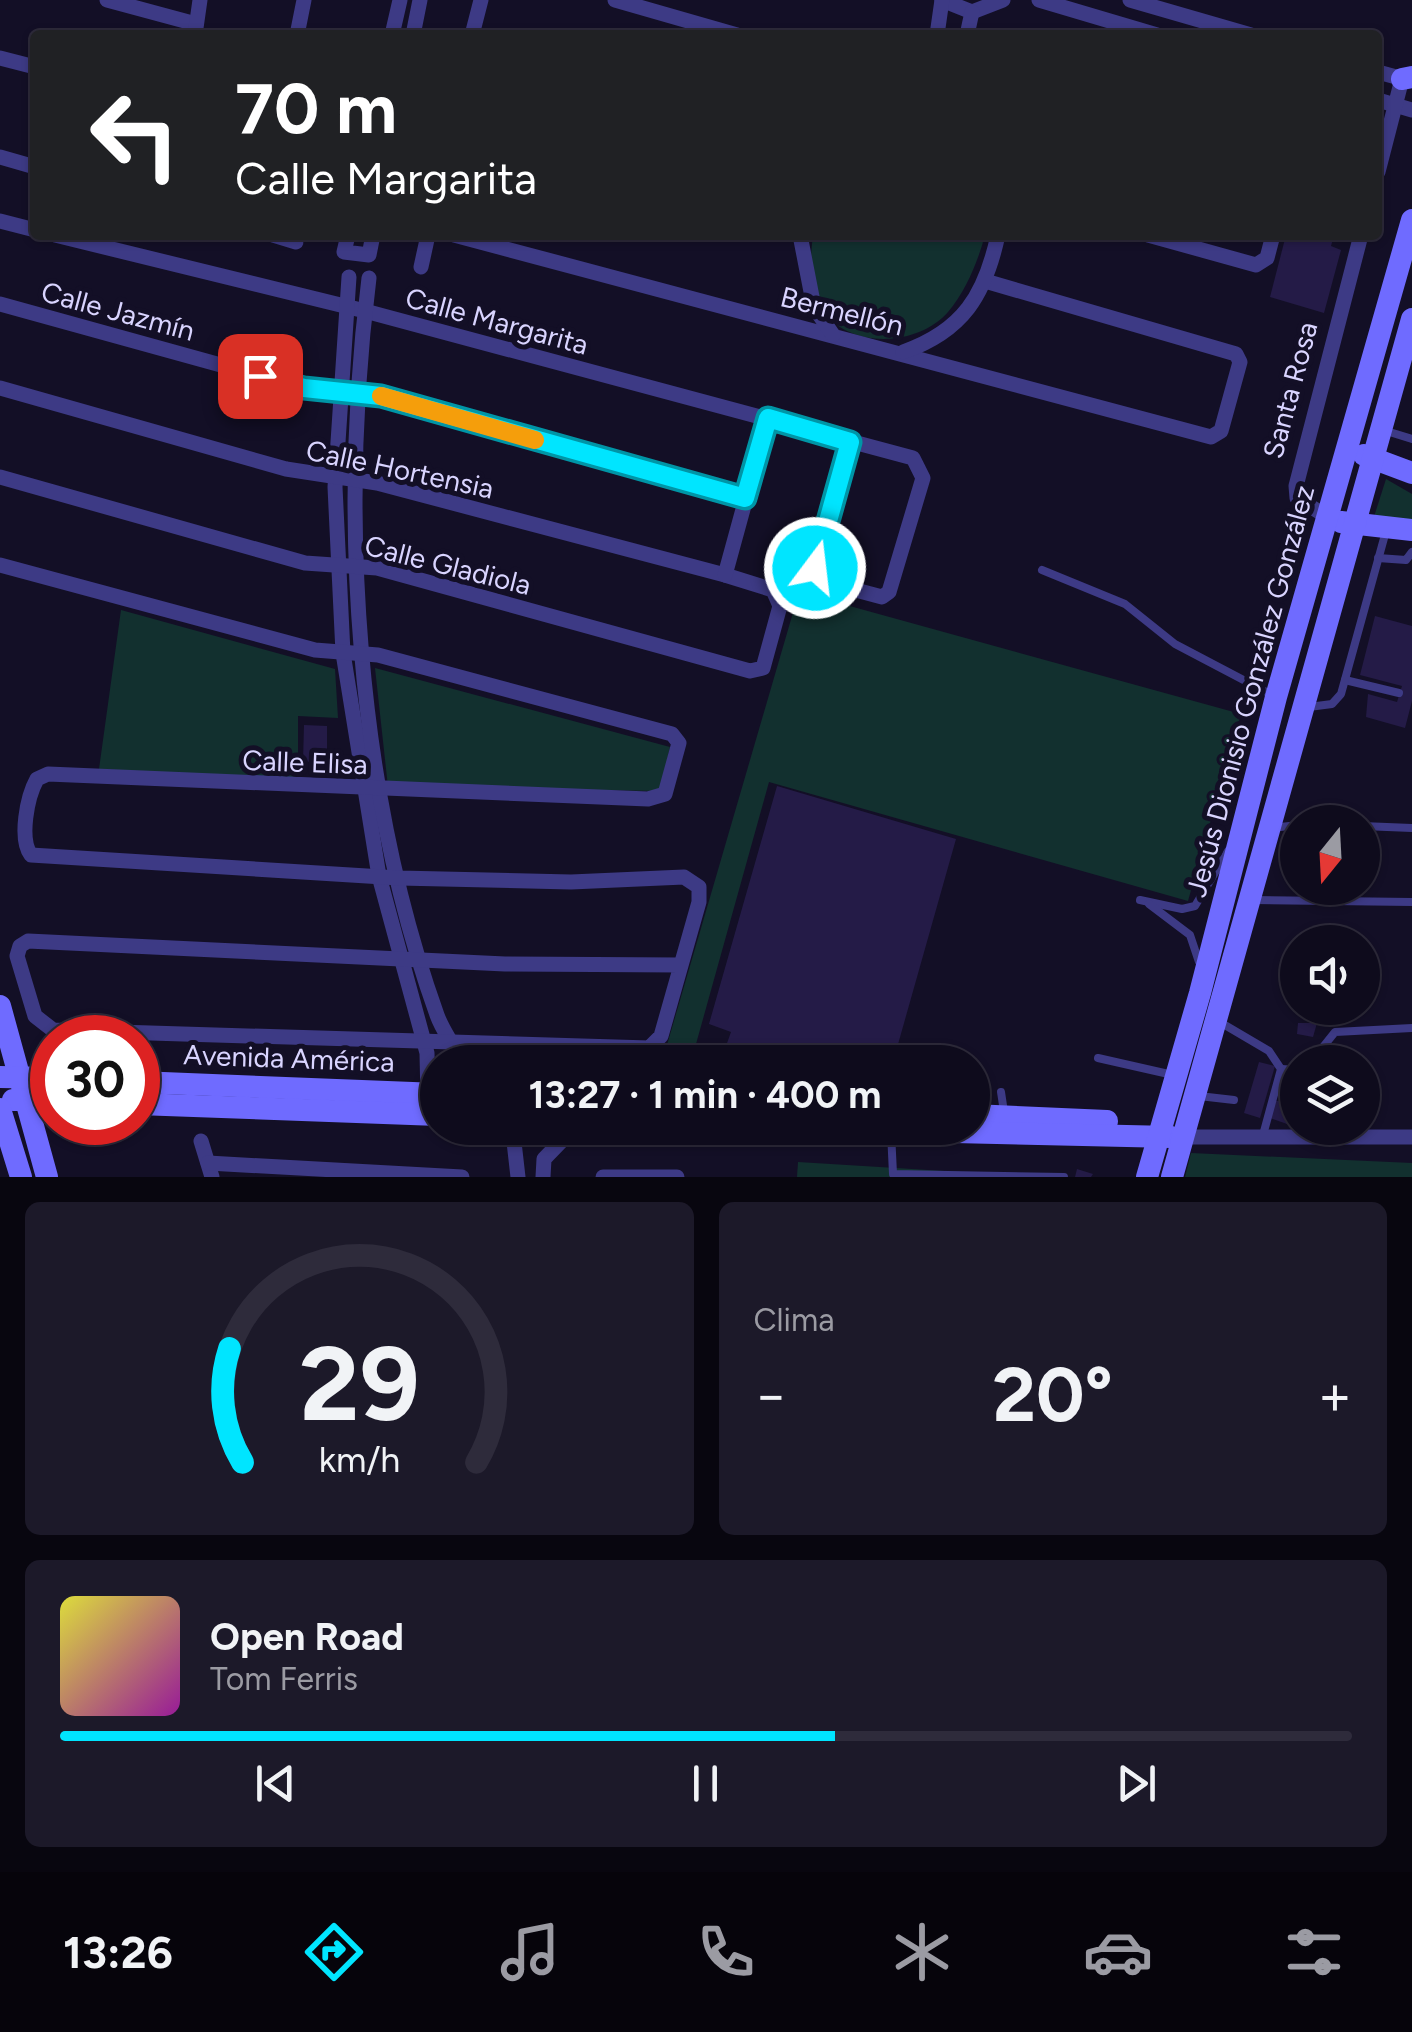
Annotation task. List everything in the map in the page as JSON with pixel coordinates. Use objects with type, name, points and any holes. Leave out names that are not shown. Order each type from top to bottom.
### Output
[{"type":"main road","name":"Jesús Dionisio González González","points":[[1146,1177],[1178,1132],[1177,1076],[1276,697],[1412,220]]},
{"type":"main road","points":[[1172,1177],[1178,1132],[1195,1095],[1218,1022],[1412,319]]},
{"type":"main road","points":[[1347,452],[1374,457],[1412,473]]},
{"type":"main road","name":"Santa Rosa","points":[[1329,518],[1355,526],[1412,530]]},
{"type":"main road","points":[[0,1006],[14,1084],[47,1177]]},
{"type":"main road","points":[[0,1100],[14,1084]]},
{"type":"main road","name":"Avenida América","points":[[160,1084],[420,1103]]},
{"type":"main road","name":"Avenida América","points":[[160,1104],[420,1104]]},
{"type":"main road","points":[[0,1109],[21,1177]]},
{"type":"main road","points":[[990,1115],[1178,1132]]},
{"type":"main road","points":[[990,1131],[1178,1132]]},
{"type":"street","points":[[107,0],[195,30],[200,0]]},
{"type":"street","points":[[299,30],[304,0]]},
{"type":"street","points":[[393,30],[400,0]]},
{"type":"street","points":[[414,30],[420,0]]},
{"type":"street","points":[[473,30],[481,0]]},
{"type":"street","points":[[615,0],[720,30]]},
{"type":"street","points":[[938,30],[942,0],[972,12],[1002,0]]},
{"type":"street","points":[[1039,0],[1140,30]]},
{"type":"street","points":[[1130,0],[1234,30]]},
{"type":"street","points":[[967,30],[972,12]]},
{"type":"street","points":[[0,58],[30,66]]},
{"type":"street","points":[[1382,73],[1409,79],[1395,105],[1382,156]]},
{"type":"street","points":[[1382,101],[1412,110]]},
{"type":"street","points":[[0,157],[30,166]]},
{"type":"street","points":[[0,222],[30,229]]},
{"type":"street","name":"Calle Margarita","points":[[75,240],[346,307],[912,458],[923,478],[889,592],[882,597],[818,578],[815,568],[850,442]]},
{"type":"street","points":[[290,240],[296,242]]},
{"type":"street","points":[[347,240],[344,252],[366,257],[371,240]]},
{"type":"street","points":[[420,266],[427,240]]},
{"type":"street","name":"Bermellón","points":[[473,240],[1217,435],[1240,362],[1230,351],[985,281]]},
{"type":"street","points":[[800,240],[814,307],[833,335]]},
{"type":"street","points":[[904,352],[937,340],[951,329],[985,281],[997,240]]},
{"type":"street","points":[[1168,240],[1262,264],[1271,240]]},
{"type":"street","name":"Santa Rosa","points":[[1329,518],[1297,498],[1296,486],[1360,240]]},
{"type":"street","points":[[349,277],[336,478],[336,564],[343,653],[362,791],[379,876],[424,1045]]},
{"type":"street","points":[[369,278],[353,479],[362,653],[399,878],[438,1020],[452,1044]]},
{"type":"street","name":"Calle Jazmín","points":[[0,304],[297,386],[359,392],[745,498]]},
{"type":"street","name":"Calle Hortensia","points":[[0,388],[286,469],[353,479],[725,575],[772,590],[780,606]]},
{"type":"street","points":[[725,575],[768,418]]},
{"type":"street","name":"Calle Gladiola","points":[[0,477],[305,563],[396,573],[750,672],[763,668],[780,606]]},
{"type":"street","points":[[0,565],[315,650],[362,653]]},
{"type":"street","name":"Calle Elisa","points":[[362,653],[669,733],[679,743],[667,790],[658,798],[362,791],[41,776],[32,788],[24,842],[37,858],[379,876]]},
{"type":"street","points":[[379,876],[693,879],[699,887],[699,902],[661,1036],[654,1045],[639,1048],[452,1044],[53,1030],[35,1016],[17,956],[20,946],[28,941],[420,961],[680,965]]},
{"type":"street","points":[[1178,1132],[1412,1138]]},
{"type":"street","points":[[201,1141],[210,1170],[461,1176]]},
{"type":"street","points":[[515,1145],[518,1177]]},
{"type":"street","points":[[544,1177],[544,1158],[557,1145]]},
{"type":"street","points":[[519,1156],[544,1158]]},
{"type":"street","points":[[604,1177],[676,1177]]},
{"type":"lane","points":[[1382,430],[1412,439]]},
{"type":"lane","points":[[1305,708],[1337,700],[1386,528]]},
{"type":"lane","points":[[1378,558],[1406,560],[1412,552]]},
{"type":"lane","points":[[1042,570],[1125,604],[1175,644],[1276,697]]},
{"type":"lane","points":[[1345,680],[1400,694]]},
{"type":"lane","points":[[1272,828],[1280,827]]},
{"type":"lane","points":[[1380,827],[1412,828]]},
{"type":"lane","points":[[1200,993],[1199,959],[1190,935],[1164,912],[1140,900],[1182,909],[1195,906],[1238,841]]},
{"type":"lane","points":[[1252,900],[1412,902]]},
{"type":"lane","points":[[1218,1022],[1269,1051],[1280,1068]]},
{"type":"lane","points":[[1325,1045],[1335,1032],[1412,1028]]},
{"type":"lane","points":[[1098,1058],[1177,1076]]},
{"type":"lane","points":[[1263,1135],[1280,1074]]},
{"type":"lane","points":[[1001,1092],[1005,1116]]},
{"type":"lane","points":[[1195,1095],[1234,1100]]},
{"type":"lane","points":[[892,1145],[893,1175],[1064,1177]]},
{"type":"green space","points":[[813,240],[984,240],[971,275],[948,312],[920,332],[903,337],[867,337],[835,324],[818,303],[811,264]]},
{"type":"green space","points":[[1386,479],[1412,494],[1412,524],[1372,523]]},
{"type":"green space","points":[[799,592],[1241,714],[1188,901],[769,782],[696,1045],[667,1045]]},
{"type":"green space","points":[[121,610],[335,669],[338,718],[298,716],[298,782],[99,769]]},
{"type":"green space","points":[[375,668],[670,747],[660,791],[388,787]]},
{"type":"green space","points":[[1191,1153],[1412,1163],[1412,1177],[1185,1177]]},
{"type":"green space","points":[[798,1162],[1043,1177],[797,1177]]},
{"type":"building","points":[[1285,240],[1333,240],[1331,246],[1341,250],[1324,313],[1270,297]]},
{"type":"building","points":[[1375,616],[1412,626],[1412,701],[1405,728],[1366,717],[1368,694],[1397,702],[1402,686],[1360,675]]},
{"type":"building","points":[[304,725],[327,726],[327,761],[303,762]]},
{"type":"building","points":[[777,786],[956,839],[898,1045],[726,1045],[731,1032],[709,1024]]},
{"type":"building","points":[[1298,1025],[1316,1025],[1313,1037],[1297,1034]]},
{"type":"building","points":[[1259,1062],[1275,1066],[1260,1118],[1244,1113]]},
{"type":"building","points":[[1276,1101],[1280,1101],[1280,1122],[1270,1118]]},
{"type":"building","points":[[1077,1169],[1093,1174],[1075,1177]]},
{"type":"slow traffic","points":[[381,396],[535,440]]},
{"type":"route","points":[[260,376],[304,388],[381,396],[745,498],[768,418],[850,442],[815,568]]}]
